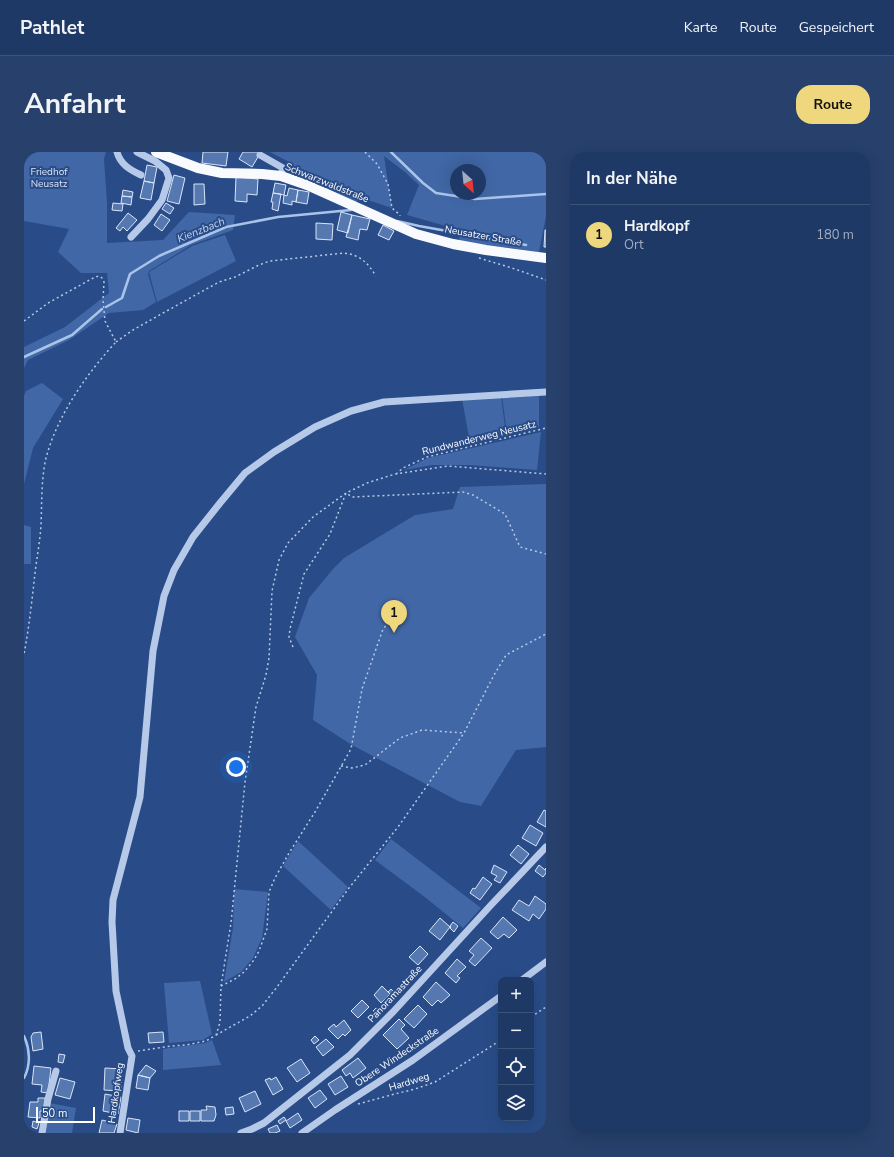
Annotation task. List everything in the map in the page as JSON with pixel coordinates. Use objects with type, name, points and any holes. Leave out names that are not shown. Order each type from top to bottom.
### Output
[{"type":"main road","name":"Schwarzwaldstraße","points":[[156,152],[198,168],[222,173],[281,176],[307,185],[416,234]]},
{"type":"main road","name":"Neusatzer Straße","points":[[416,234],[453,244],[480,249],[546,258]]},
{"type":"street","points":[[117,152],[122,163],[141,175]]},
{"type":"street","points":[[131,237],[148,219],[162,200],[169,178],[166,170],[155,161],[137,152]]},
{"type":"street","points":[[260,154],[283,168],[281,176]]},
{"type":"street","points":[[132,1056],[128,1048],[116,991],[112,922],[113,900],[140,796],[153,651],[164,596],[174,570],[193,538],[220,503],[246,474],[274,452],[315,427],[351,411],[384,402],[546,392]]},
{"type":"street","name":"Panoramastraße","points":[[241,1133],[264,1123],[350,1055],[393,1012],[546,847]]},
{"type":"street","points":[[526,977],[546,962]]},
{"type":"street","name":"Obere Windeckstraße","points":[[302,1133],[413,1060],[498,998]]},
{"type":"street","name":"Hardkopfweg","points":[[120,1133],[132,1056]]},
{"type":"street","points":[[42,1133],[48,1099],[56,1071]]},
{"type":"path","points":[[365,152],[377,164],[388,184],[392,208],[400,215],[401,221]]},
{"type":"path","points":[[24,654],[28,636],[35,578],[42,487],[46,458],[54,434],[74,398],[103,356],[116,342],[163,313],[219,282],[235,277],[270,261],[348,253],[366,262],[376,276]]},
{"type":"path","points":[[474,257],[546,280]]},
{"type":"path","points":[[24,321],[48,303],[99,276],[104,282],[103,300],[105,320],[116,342]]},
{"type":"path","name":"Rundwanderweg Neusatz","points":[[395,474],[403,468],[427,457],[546,428]]},
{"type":"path","points":[[216,1035],[220,1022],[221,986],[231,923],[245,782],[256,707],[266,675],[269,658],[272,591],[279,560],[288,543],[313,516],[346,493],[367,483],[395,474],[448,466],[546,474]]},
{"type":"path","points":[[346,493],[352,497],[463,492],[473,495],[505,514],[520,547],[546,554]]},
{"type":"path","points":[[293,647],[289,637],[290,629],[304,574],[330,534],[346,493]]},
{"type":"path","points":[[221,986],[235,979],[244,972],[259,951],[267,929],[269,892],[274,878],[315,812],[351,749],[362,689],[383,628],[397,613],[404,611]]},
{"type":"path","points":[[132,1056],[143,1050],[206,1041],[250,1016],[262,1006],[349,888],[398,827],[464,733],[506,655],[546,634]]},
{"type":"path","points":[[341,766],[352,768],[365,765],[400,738],[422,730],[464,733]]},
{"type":"path","points":[[534,1015],[546,1007]]},
{"type":"path","name":"Hardweg","points":[[359,1104],[435,1082],[498,1042]]},
{"type":"green space","name":"Friedhof Neusatz","points":[[24,152],[106,152],[104,159],[107,203],[107,243],[163,240],[189,212],[235,215],[233,230],[191,245],[149,271],[148,274],[156,302],[143,310],[109,313],[69,340],[28,360],[24,368],[24,347],[65,327],[109,293],[107,273],[81,273],[58,252],[69,229],[24,221]]},
{"type":"green space","points":[[270,152],[546,152],[546,216],[539,252],[459,241],[460,230],[407,215],[419,185],[384,156],[392,208],[359,197],[357,202],[290,173],[291,163]]},
{"type":"green space","points":[[225,235],[236,261],[157,302],[149,272],[192,246]]},
{"type":"green space","points":[[42,383],[63,399],[33,448],[24,484],[24,396],[26,391]]},
{"type":"green space","points":[[501,396],[506,435],[470,443],[462,399]]},
{"type":"green space","points":[[502,396],[539,396],[539,427],[507,434]]},
{"type":"green space","points":[[541,432],[537,470],[469,465],[432,465],[404,470],[428,458]]},
{"type":"green space","points":[[546,484],[546,747],[516,750],[481,806],[460,802],[352,745],[313,720],[317,675],[295,637],[309,598],[333,569],[344,558],[415,515],[453,509],[460,487]]},
{"type":"green space","points":[[24,525],[31,527],[31,564],[24,564]]},
{"type":"green space","points":[[391,839],[481,908],[463,928],[375,860]]},
{"type":"green space","points":[[298,841],[348,887],[331,910],[283,866]]},
{"type":"green space","points":[[234,889],[268,892],[262,938],[253,958],[241,972],[224,982],[233,928]]},
{"type":"green space","points":[[200,981],[212,1034],[203,1040],[169,1043],[164,983]]},
{"type":"green space","points":[[212,1040],[221,1065],[163,1070],[163,1049],[205,1043]]},
{"type":"green space","points":[[49,1103],[76,1108],[72,1133],[44,1133]]},
{"type":"building","points":[[203,152],[228,152],[226,166],[202,163]]},
{"type":"building","points":[[243,152],[261,152],[252,167],[239,159]]},
{"type":"building","points":[[147,165],[157,167],[154,183],[144,181]]},
{"type":"building","points":[[174,175],[185,178],[179,204],[167,201]]},
{"type":"building","points":[[236,177],[258,179],[257,195],[247,194],[247,202],[235,201]]},
{"type":"building","points":[[144,181],[154,183],[151,200],[140,198]]},
{"type":"building","points":[[275,183],[286,185],[284,195],[273,193]]},
{"type":"building","points":[[194,184],[204,184],[205,204],[194,205]]},
{"type":"building","points":[[289,188],[298,190],[296,202],[292,201],[292,205],[283,203],[284,195],[287,196]]},
{"type":"building","points":[[123,190],[133,192],[132,197],[122,196]]},
{"type":"building","points":[[298,190],[309,192],[307,204],[296,202]]},
{"type":"building","points":[[273,193],[281,194],[278,211],[272,209],[273,202],[271,202]]},
{"type":"building","points":[[122,196],[132,197],[131,205],[121,203]]},
{"type":"building","points":[[113,203],[123,204],[122,211],[112,210]]},
{"type":"building","points":[[166,203],[174,208],[170,214],[162,209]]},
{"type":"building","points":[[341,212],[352,215],[348,233],[337,230]]},
{"type":"building","points":[[128,213],[137,220],[127,231],[123,227],[120,231],[116,228]]},
{"type":"building","points":[[161,214],[170,220],[162,231],[154,225]]},
{"type":"building","points":[[352,215],[370,219],[367,230],[360,229],[358,240],[346,237]]},
{"type":"building","points":[[316,223],[333,224],[332,240],[316,239]]},
{"type":"building","points":[[383,225],[394,231],[389,240],[378,235]]},
{"type":"building","points":[[545,230],[546,247],[544,247]]},
{"type":"building","points":[[544,810],[546,811],[546,827],[537,822]]},
{"type":"building","points":[[530,825],[543,833],[536,846],[522,838]]},
{"type":"building","points":[[518,845],[529,854],[521,864],[510,855]]},
{"type":"building","points":[[494,865],[507,872],[500,883],[494,880],[497,876],[491,873]]},
{"type":"building","points":[[539,865],[545,870],[546,868],[546,873],[543,877],[535,871]]},
{"type":"building","points":[[483,877],[492,884],[480,900],[470,893],[473,888],[475,889]]},
{"type":"building","points":[[535,896],[546,904],[546,909],[539,919],[533,914],[529,921],[512,910],[519,900],[529,906]]},
{"type":"building","points":[[503,917],[517,930],[509,938],[504,934],[498,939],[490,932]]},
{"type":"building","points":[[440,918],[450,927],[440,940],[429,931]]},
{"type":"building","points":[[453,922],[458,926],[454,932],[450,928]]},
{"type":"building","points":[[481,938],[492,948],[475,966],[469,961],[474,955],[469,951]]},
{"type":"building","points":[[420,946],[428,954],[418,965],[409,957]]},
{"type":"building","points":[[457,959],[466,967],[457,976],[460,978],[456,983],[445,973]]},
{"type":"building","points":[[436,982],[450,995],[441,1003],[438,1000],[432,1006],[423,997]]},
{"type":"building","points":[[382,986],[390,994],[381,1003],[374,995]]},
{"type":"building","points":[[391,989],[396,994],[394,997],[388,992]]},
{"type":"building","points":[[362,1000],[369,1007],[358,1018],[351,1011]]},
{"type":"building","points":[[418,1005],[427,1014],[414,1028],[404,1019]]},
{"type":"building","points":[[376,1008],[382,1013],[379,1016],[373,1011]]},
{"type":"building","points":[[399,1019],[405,1025],[401,1029],[409,1038],[397,1049],[383,1035]]},
{"type":"building","points":[[344,1020],[351,1030],[345,1036],[343,1034],[338,1039],[328,1029],[334,1024],[336,1027]]},
{"type":"building","points":[[41,1032],[43,1049],[33,1051],[31,1037],[33,1033]]},
{"type":"building","points":[[163,1032],[164,1042],[149,1043],[148,1033]]},
{"type":"building","points":[[315,1036],[319,1040],[314,1044],[311,1040]]},
{"type":"building","points":[[326,1039],[334,1047],[323,1056],[316,1047]]},
{"type":"building","points":[[59,1054],[65,1055],[63,1063],[58,1062]]},
{"type":"building","points":[[358,1058],[366,1068],[353,1078],[350,1073],[346,1076],[342,1070]]},
{"type":"building","points":[[301,1059],[310,1073],[297,1082],[287,1068]]},
{"type":"building","points":[[146,1065],[156,1071],[150,1078],[138,1075]]},
{"type":"building","points":[[34,1066],[51,1068],[48,1093],[41,1092],[42,1085],[32,1084]]},
{"type":"building","points":[[105,1068],[122,1069],[121,1091],[104,1090]]},
{"type":"building","points":[[138,1075],[150,1078],[148,1090],[136,1088]]},
{"type":"building","points":[[341,1076],[348,1087],[335,1095],[328,1084]]},
{"type":"building","points":[[276,1077],[283,1089],[273,1095],[265,1080],[270,1078],[271,1080]]},
{"type":"building","points":[[60,1078],[75,1082],[70,1099],[55,1095]]},
{"type":"building","points":[[320,1090],[327,1099],[315,1108],[308,1098]]},
{"type":"building","points":[[255,1091],[261,1104],[245,1112],[239,1098]]},
{"type":"building","points":[[105,1094],[121,1097],[118,1114],[103,1111]]},
{"type":"building","points":[[38,1098],[45,1098],[44,1111],[40,1111],[40,1118],[28,1117],[30,1102],[38,1102]]},
{"type":"building","points":[[206,1106],[215,1107],[216,1115],[214,1121],[201,1121],[201,1110],[207,1110]]},
{"type":"building","points":[[233,1107],[234,1114],[226,1115],[225,1108]]},
{"type":"building","points":[[179,1111],[189,1111],[189,1121],[179,1121]]},
{"type":"building","points":[[190,1111],[200,1111],[200,1121],[190,1121]]},
{"type":"building","points":[[298,1113],[302,1120],[290,1128],[286,1121]]},
{"type":"building","points":[[284,1117],[286,1120],[280,1124],[278,1121]]},
{"type":"building","points":[[128,1118],[140,1120],[138,1133],[126,1130]]},
{"type":"building","points":[[102,1120],[117,1124],[114,1133],[99,1133]]},
{"type":"building","points":[[33,1121],[39,1123],[37,1129],[32,1127]]},
{"type":"building","points":[[277,1125],[280,1131],[270,1133],[268,1129]]},
{"type":"waterway","points":[[391,152],[423,183],[436,193],[475,199],[546,194]]},
{"type":"waterway","name":"Kienzbach","points":[[106,307],[122,298],[130,274],[159,256],[226,227],[278,217],[351,210]]},
{"type":"waterway","name":"Kienzbach","points":[[397,221],[526,245]]},
{"type":"waterway","name":"Kienzbach","points":[[24,357],[72,335],[102,309]]},
{"type":"waterway","name":"Kienzbach","points":[[24,1036],[28,1046],[29,1057],[28,1068],[24,1078]]},
{"type":"place","name":"Hardkopf","points":[[394,633]]}]
